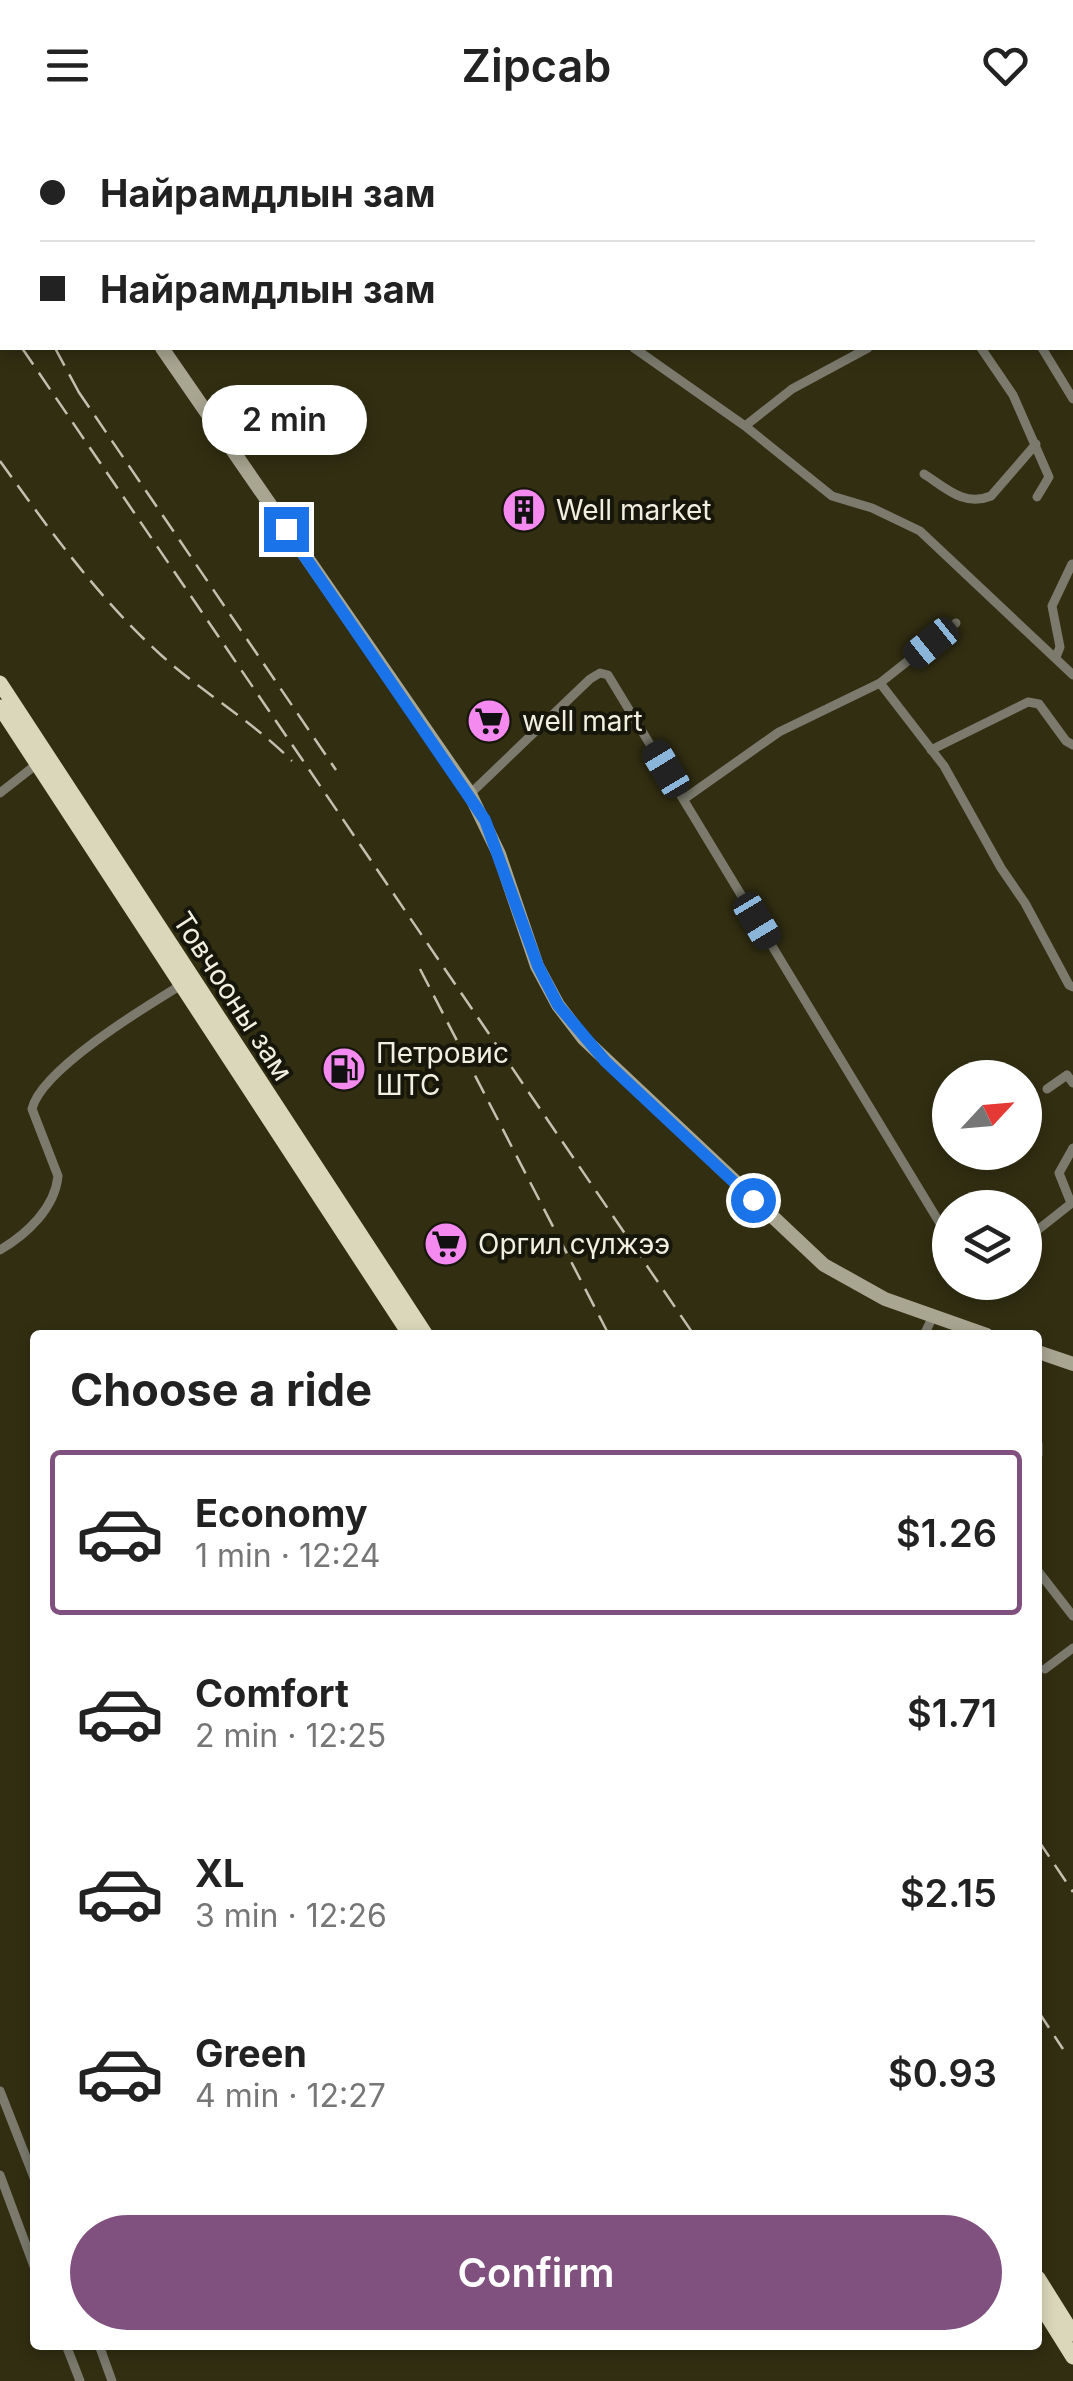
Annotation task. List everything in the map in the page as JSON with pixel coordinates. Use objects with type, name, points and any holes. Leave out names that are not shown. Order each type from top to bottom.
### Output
[{"type":"highway","name":"Товчооны зам","points":[[0,683],[42,760],[182,986],[407,1330]]},
{"type":"highway","name":"Товчооны зам","points":[[0,707],[42,760],[423,1330]]},
{"type":"highway","points":[[1042,2284],[1073,2334]]},
{"type":"highway","points":[[1042,2307],[1073,2357]]},
{"type":"main road","points":[[163,350],[470,794],[499,854],[538,966],[577,1031],[814,1257],[862,1289],[974,1330]]},
{"type":"main road","points":[[1042,1353],[1073,1364]]},
{"type":"street","points":[[637,350],[745,426],[832,496],[872,508],[920,531],[1073,674]]},
{"type":"street","points":[[745,426],[792,390],[864,350]]},
{"type":"street","points":[[982,350],[1013,396],[1050,477],[1037,497]]},
{"type":"street","points":[[1043,350],[1073,400]]},
{"type":"street","points":[[924,474],[958,498],[981,500],[991,496],[1036,444]]},
{"type":"street","points":[[1056,657],[1060,647],[1052,606],[1072,564]]},
{"type":"street","points":[[684,799],[779,732],[880,684],[956,622]]},
{"type":"street","points":[[470,794],[590,679],[600,673],[612,679],[932,1210]]},
{"type":"street","points":[[880,684],[932,750],[1025,903],[1068,985],[1073,987]]},
{"type":"street","points":[[932,750],[1028,702],[1039,704],[1066,741],[1073,744]]},
{"type":"street","points":[[0,793],[42,760]]},
{"type":"street","points":[[0,1250],[43,1214],[57,1187],[53,1160],[32,1110],[39,1090],[113,1030],[182,986]]},
{"type":"street","points":[[1047,1089],[1067,1076],[1073,1084]]},
{"type":"street","points":[[1042,1226],[1072,1202],[1059,1174],[1073,1148]]},
{"type":"street","points":[[926,1330],[933,1316]]},
{"type":"street","points":[[1042,1576],[1073,1616]]},
{"type":"street","points":[[1044,1669],[1073,1648]]},
{"type":"street","points":[[0,2090],[30,2167]]},
{"type":"street","points":[[0,2175],[30,2256]]},
{"type":"street","points":[[68,2350],[80,2381]]},
{"type":"street","points":[[101,2350],[112,2381]]},
{"type":"railway","points":[[23,350],[691,1330]]},
{"type":"railway","points":[[56,350],[83,400]]},
{"type":"railway","points":[[78,391],[336,770]]},
{"type":"railway","points":[[0,461],[75,562],[138,633],[292,761]]},
{"type":"railway","points":[[420,969],[606,1330]]},
{"type":"railway","points":[[1042,1846],[1073,1892]]},
{"type":"railway","points":[[1042,2017],[1063,2049]]},
{"type":"place","name":"Well market","points":[[524,510]]},
{"type":"place","name":"well mart","points":[[489,721]]},
{"type":"place","name":"Петровис ШТС","points":[[344,1069]]},
{"type":"place","name":"Оргил сүлжээ","points":[[446,1244]]},
{"type":"route","points":[[286,529],[485,820],[538,966],[570,1023],[606,1062],[753,1200]]}]
